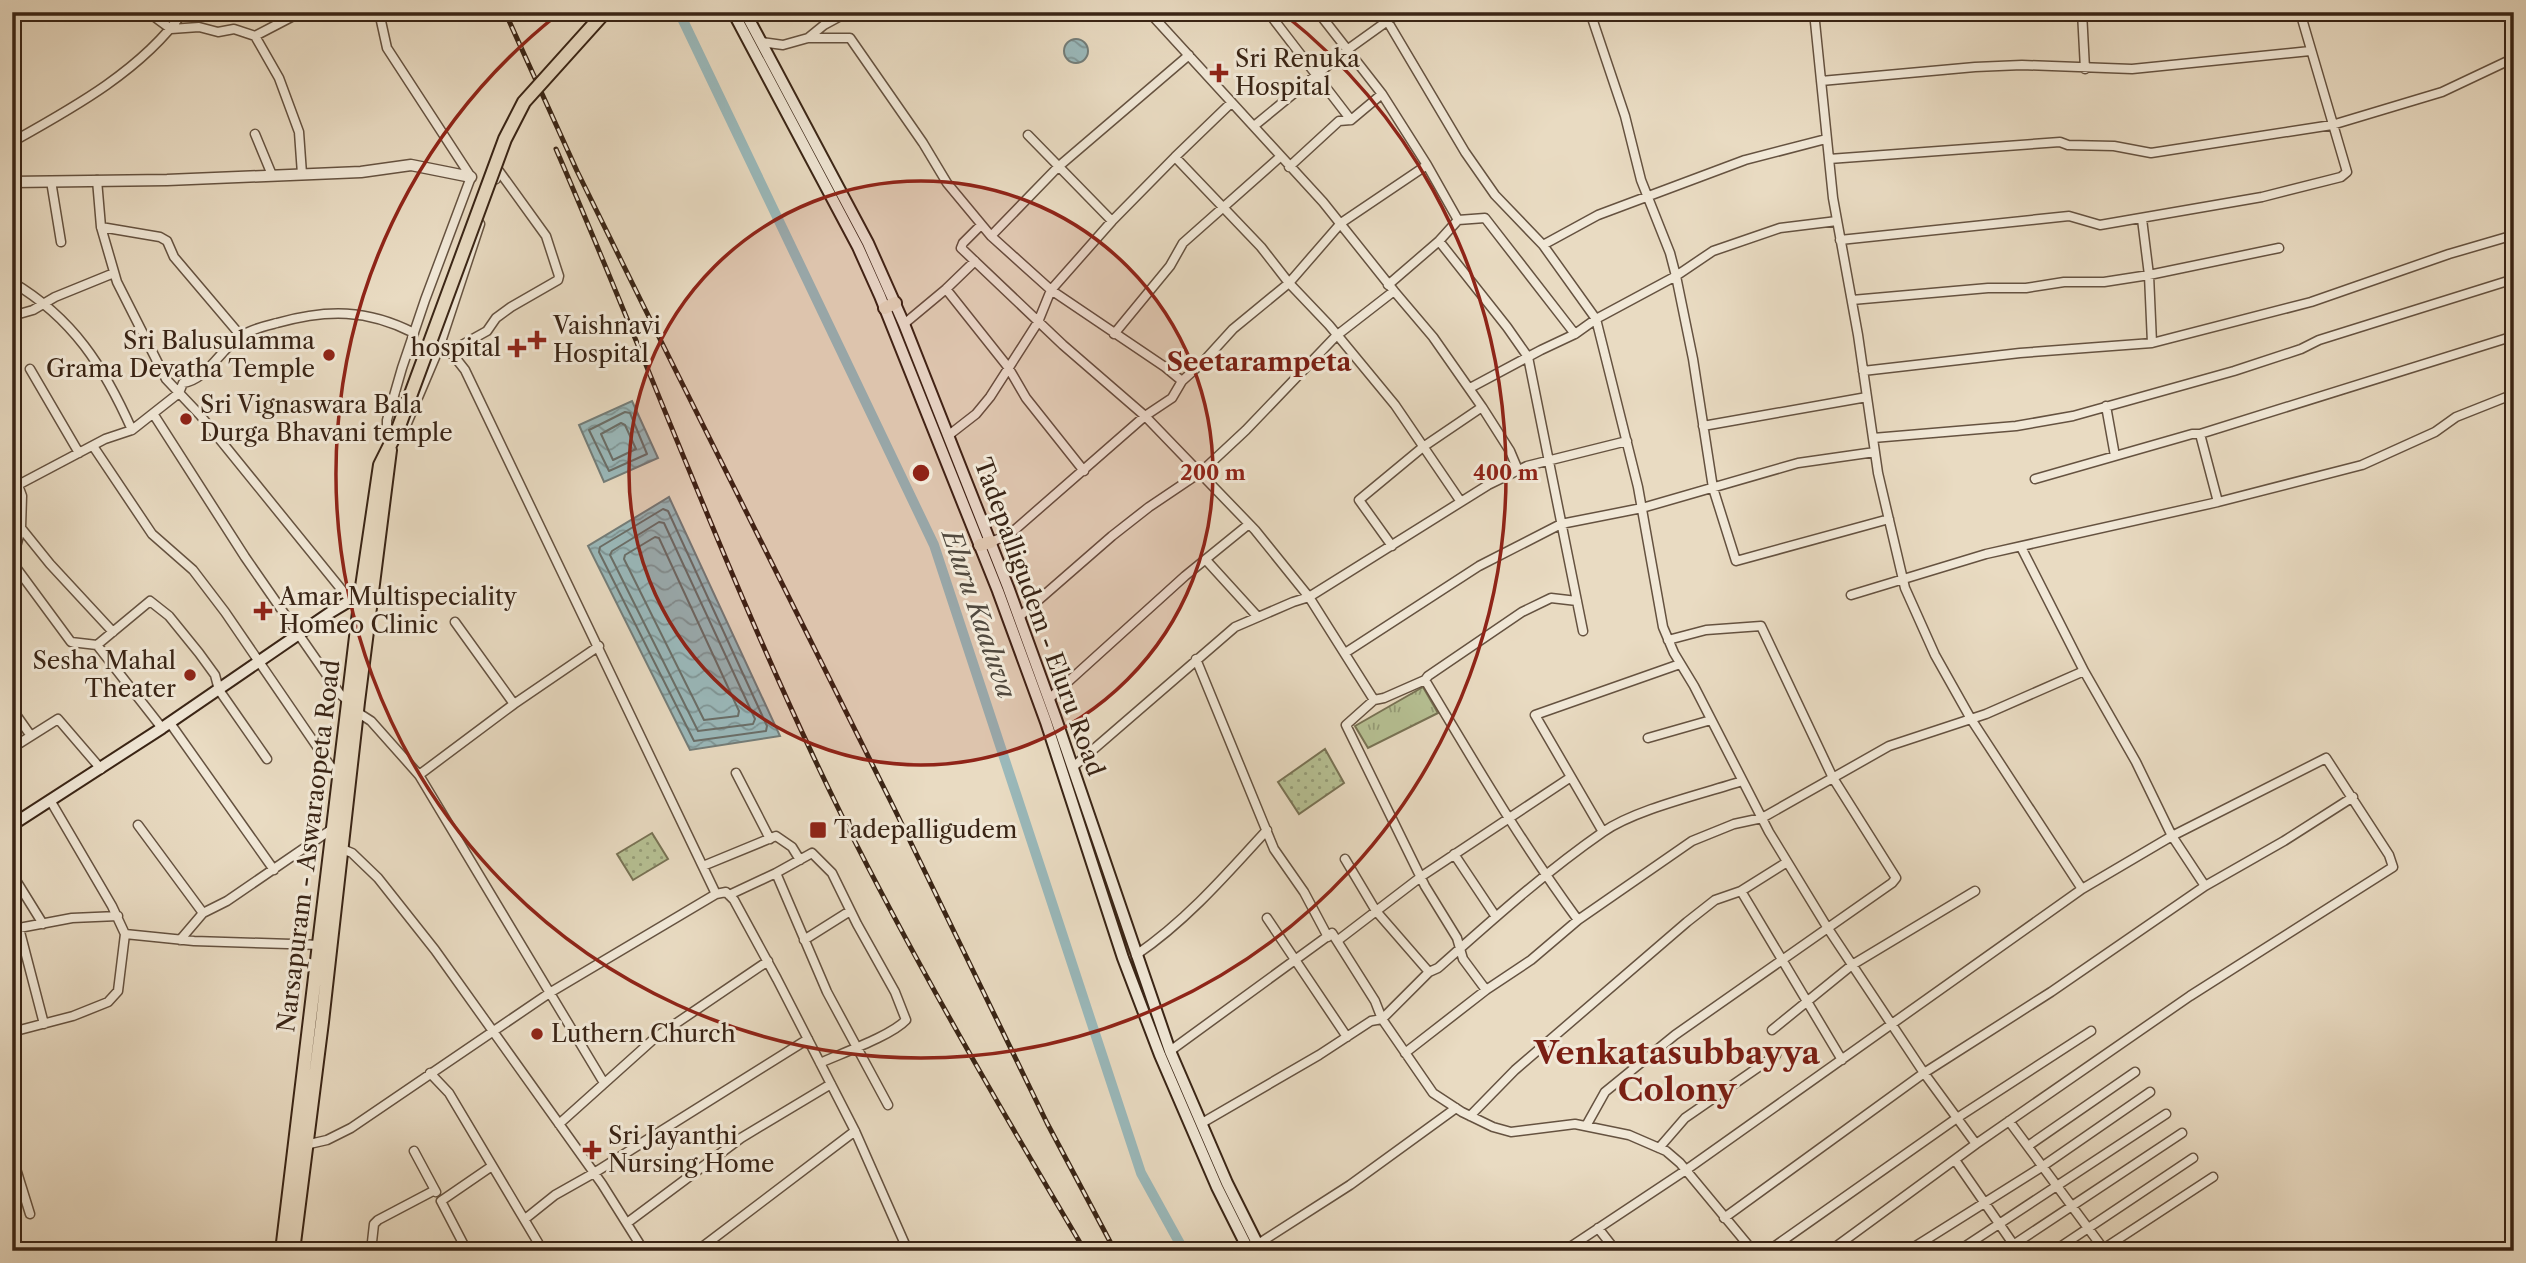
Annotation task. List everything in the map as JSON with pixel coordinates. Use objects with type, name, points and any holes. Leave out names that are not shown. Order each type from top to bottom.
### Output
[{"type":"main road","name":"Narsapuram - Aswaraopeta Road","points":[[325,945],[348,701],[380,465],[398,429],[505,139],[524,102],[606,12]]},
{"type":"main road","name":"Tadepalligudem - Eluru Road","points":[[733,12],[890,306],[904,324],[949,435],[1123,958],[1160,1055],[1217,1187],[1256,1248]]},
{"type":"main road","name":"Tadepalligudem - Eluru Road","points":[[745,12],[868,243],[890,306],[986,543],[1019,617],[1170,1051],[1256,1248]]},
{"type":"main road","name":"Narsapuram - Aswaraopeta Road","points":[[282,1251],[300,1145],[357,712],[361,594]]},
{"type":"main road","points":[[12,825],[166,726],[361,594]]},
{"type":"main road","name":"Narsapuram - Aswaraopeta Road","points":[[293,1251],[300,1145]]},
{"type":"street","points":[[148,12],[171,29],[198,27],[218,32],[234,29],[256,36],[279,78],[299,132],[302,174]]},
{"type":"street","points":[[12,142],[83,101],[116,78],[171,29],[183,12]]},
{"type":"street","points":[[256,36],[301,12]]},
{"type":"street","points":[[379,12],[387,48],[471,177]]},
{"type":"street","points":[[808,38],[824,25],[848,12]]},
{"type":"street","points":[[1149,12],[1341,223],[1433,337],[1470,388],[1510,451],[1518,470]]},
{"type":"street","points":[[1268,12],[1351,120]]},
{"type":"street","points":[[1318,12],[1382,94],[1458,220]]},
{"type":"street","points":[[1254,126],[1385,16],[1400,12]]},
{"type":"street","points":[[1590,12],[1625,116],[1641,180],[1670,253],[1713,488],[1736,561],[1889,519]]},
{"type":"street","points":[[1814,12],[1837,221],[1875,452],[1903,579],[1935,655],[1971,719],[2082,889]]},
{"type":"street","points":[[2082,12],[2085,69]]},
{"type":"street","points":[[1840,240],[2069,216],[2100,225],[2262,197],[2341,177],[2347,172],[2300,12]]},
{"type":"street","points":[[1385,16],[1465,152],[1495,195],[1543,245],[1596,319],[1627,440],[1663,627],[1668,640],[1787,862],[1924,1073],[1976,1144]]},
{"type":"street","points":[[761,42],[783,45],[808,38],[850,38],[923,143],[947,183],[991,236],[1051,290],[1182,381]]},
{"type":"street","points":[[1821,80],[1975,66],[2132,69],[2310,51]]},
{"type":"street","points":[[991,236],[1058,167],[1189,55]]},
{"type":"street","points":[[1829,159],[2060,142],[2068,145],[2113,146],[2151,153],[2332,125],[2442,92],[2514,58]]},
{"type":"street","points":[[1289,167],[1339,121],[1351,120],[1382,94]]},
{"type":"street","points":[[949,435],[976,414],[990,397],[1038,322],[1051,290],[1112,221],[1231,103]]},
{"type":"street","points":[[255,134],[272,175]]},
{"type":"street","points":[[1028,135],[1112,221]]},
{"type":"street","points":[[1543,245],[1598,215],[1745,160],[1826,139]]},
{"type":"street","points":[[1175,157],[1261,247],[1289,283],[1329,325],[1395,405],[1461,502]]},
{"type":"street","points":[[1114,334],[1170,266],[1183,243],[1280,158]]},
{"type":"street","points":[[12,182],[167,180],[361,172],[411,165],[471,177]]},
{"type":"street","points":[[986,543],[1010,534],[1145,416],[1172,398],[1182,381],[1233,329],[1289,283],[1341,223],[1427,165]]},
{"type":"street","points":[[391,447],[404,428],[442,348],[452,303],[499,171],[546,236],[560,273],[558,280],[510,307],[496,318],[487,331],[460,346],[442,348]]},
{"type":"street","points":[[391,447],[387,420],[414,333],[471,177]]},
{"type":"street","points":[[97,180],[101,227],[114,273],[166,379],[255,482],[361,594]]},
{"type":"street","points":[[51,181],[61,242]]},
{"type":"street","points":[[1019,617],[1112,536],[1201,472],[1246,430],[1336,336],[1391,288],[1458,220],[1485,218],[1574,334]]},
{"type":"street","points":[[2142,219],[2149,275],[2152,343]]},
{"type":"street","points":[[1470,388],[1574,334],[1596,319],[1676,276],[1713,251],[1780,228],[1837,221]]},
{"type":"street","points":[[981,225],[961,248],[1038,322],[1145,416],[1249,524],[1309,597],[1374,700]]},
{"type":"street","points":[[101,227],[160,237],[167,241],[174,257],[241,336]]},
{"type":"street","points":[[1863,371],[2020,353],[2152,343],[2311,302],[2449,254],[2514,235]]},
{"type":"street","points":[[1439,241],[1528,358],[1583,631]]},
{"type":"street","points":[[1852,300],[1988,288],[2026,288],[2064,282],[2104,282],[2279,248]]},
{"type":"street","points":[[904,324],[975,261]]},
{"type":"street","points":[[12,316],[45,305],[55,297],[114,273]]},
{"type":"street","points":[[1873,438],[2016,426],[2073,416],[2245,367],[2301,349],[2319,340],[2514,279]]},
{"type":"street","points":[[12,282],[45,305],[75,331],[87,346],[119,401],[132,430]]},
{"type":"street","points":[[946,289],[1008,367],[1026,398],[1084,471]]},
{"type":"street","points":[[18,485],[93,446],[132,430],[179,393],[183,383],[200,377],[217,357],[241,336],[269,325],[321,312],[391,321],[414,333]]},
{"type":"street","points":[[2035,479],[2192,433],[2200,434],[2514,336]]},
{"type":"street","points":[[442,348],[465,370],[716,894]]},
{"type":"street","points":[[30,369],[79,453]]},
{"type":"street","points":[[1852,595],[1986,554],[2218,502],[2362,466],[2435,432],[2456,417],[2514,394]]},
{"type":"street","points":[[1703,426],[1867,397]]},
{"type":"street","points":[[2106,406],[2115,456]]},
{"type":"street","points":[[1392,546],[1359,500],[1423,447],[1482,407]]},
{"type":"street","points":[[154,415],[298,635],[340,694],[348,701]]},
{"type":"street","points":[[2200,434],[2218,502]]},
{"type":"street","points":[[1073,767],[1235,627],[1309,597],[1461,502],[1518,470],[1627,440]]},
{"type":"street","points":[[93,446],[152,534],[193,570],[225,612],[331,767],[341,772]]},
{"type":"street","points":[[1345,653],[1479,566],[1561,524],[1642,508],[1798,463],[1875,452]]},
{"type":"street","points":[[12,468],[22,496],[21,528],[12,562],[71,642],[97,645],[166,726],[274,870]]},
{"type":"street","points":[[1049,699],[1249,524]]},
{"type":"street","points":[[21,528],[50,564],[113,632]]},
{"type":"street","points":[[2021,547],[2084,671],[2137,762],[2172,835],[2206,886]]},
{"type":"street","points":[[1206,560],[1257,616]]},
{"type":"street","points":[[1486,990],[1463,960],[1457,938],[1425,886],[1346,725],[1374,700],[1425,680],[1522,612],[1551,598],[1577,601]]},
{"type":"street","points":[[97,645],[150,601],[169,616],[200,653],[215,675],[219,690],[267,759]]},
{"type":"street","points":[[455,622],[514,704]]},
{"type":"street","points":[[1586,1126],[1605,1092],[1675,1035],[1896,878],[1833,778],[1760,626],[1706,629],[1668,640]]},
{"type":"street","points":[[419,775],[598,646]]},
{"type":"street","points":[[1196,659],[1275,849],[1304,892],[1328,937]]},
{"type":"street","points":[[1603,832],[1535,715],[1680,664]]},
{"type":"street","points":[[1405,1054],[1486,990],[1531,960],[1578,920],[1692,841],[1734,824],[1762,818],[1889,746],[1971,719],[2084,671]]},
{"type":"street","points":[[1425,680],[1507,817],[1578,920]]},
{"type":"street","points":[[12,709],[31,736]]},
{"type":"street","points":[[357,712],[371,721],[419,775],[604,1083]]},
{"type":"street","points":[[12,748],[58,719],[101,769]]},
{"type":"street","points":[[1648,738],[1711,720]]},
{"type":"street","points":[[1564,1251],[1686,1170],[2082,889],[2172,835],[2326,758],[2389,855],[2393,867],[2190,996],[1976,1144],[1830,1251]]},
{"type":"street","points":[[736,774],[769,839]]},
{"type":"street","points":[[1337,941],[1422,876],[1507,817],[1571,777]]},
{"type":"street","points":[[1202,1123],[1371,1021],[1382,1019],[1429,972],[1438,968],[1545,875],[1603,832],[1638,815],[1742,780]]},
{"type":"street","points":[[1724,1218],[1924,1073],[2052,992],[2206,886],[2353,797]]},
{"type":"street","points":[[12,1032],[73,1016],[108,1002],[118,991],[125,934],[118,916],[50,800]]},
{"type":"street","points":[[138,825],[203,913]]},
{"type":"street","points":[[180,940],[203,913],[227,901],[334,828]]},
{"type":"street","points":[[1136,955],[1162,937],[1194,907],[1267,830]]},
{"type":"street","points":[[704,866],[776,836],[792,847],[800,860]]},
{"type":"street","points":[[340,848],[352,853],[378,878],[457,979],[594,1173],[644,1251]]},
{"type":"street","points":[[729,895],[812,853],[830,870],[895,992],[906,1020],[899,1027],[820,1063]]},
{"type":"street","points":[[1454,854],[1496,918]]},
{"type":"street","points":[[1345,859],[1376,911],[1429,972]]},
{"type":"street","points":[[1470,1116],[1515,1070],[1686,922],[1715,900],[1741,891],[1787,862]]},
{"type":"street","points":[[776,873],[827,992],[888,1105]]},
{"type":"street","points":[[12,874],[43,924]]},
{"type":"street","points":[[1741,891],[1842,1060]]},
{"type":"street","points":[[1772,1030],[1852,965],[1975,891]]},
{"type":"street","points":[[300,1145],[327,1140],[351,1128],[551,992],[716,894],[726,892],[734,900],[768,961],[855,1131],[905,1250]]},
{"type":"street","points":[[804,940],[850,911]]},
{"type":"street","points":[[44,1024],[19,928],[72,918],[118,916]]},
{"type":"street","points":[[1267,918],[1347,1037]]},
{"type":"street","points":[[1170,1051],[1332,933],[1375,1001],[1382,1019],[1433,1093],[1470,1116],[1511,1132],[1575,1124],[1629,1135],[1666,1151],[1686,1170],[1753,1251]]},
{"type":"street","points":[[125,934],[180,940],[325,945]]},
{"type":"street","points":[[559,1124],[656,1037],[768,961]]},
{"type":"street","points":[[1768,1251],[1957,1118],[2091,1031]]},
{"type":"street","points":[[525,1219],[555,1195],[808,1039]]},
{"type":"street","points":[[1659,1148],[1685,1118],[1776,1055]]},
{"type":"street","points":[[2028,1146],[2135,1072]]},
{"type":"street","points":[[430,1073],[449,1093],[543,1251]]},
{"type":"street","points":[[626,1223],[741,1138],[831,1084]]},
{"type":"street","points":[[1908,1251],[2043,1166],[2150,1092]]},
{"type":"street","points":[[1256,1248],[1350,1185],[1456,1108]]},
{"type":"street","points":[[1958,1251],[2166,1114]]},
{"type":"street","points":[[2009,1121],[2103,1250],[2213,1177]]},
{"type":"street","points":[[697,1251],[855,1131]]},
{"type":"street","points":[[2004,1251],[2016,1248],[2072,1206],[2182,1133]]},
{"type":"street","points":[[414,1151],[467,1251]]},
{"type":"street","points":[[12,1156],[30,1214]]},
{"type":"street","points":[[2054,1251],[2193,1158]]},
{"type":"street","points":[[1955,1160],[2016,1248]]},
{"type":"street","points":[[441,1201],[492,1166]]},
{"type":"street","points":[[371,1251],[374,1228],[378,1220],[435,1190]]},
{"type":"street","points":[[1598,1228],[1616,1251]]},
{"type":"green space","points":[[1423,687],[1438,713],[1368,748],[1355,726]]},
{"type":"green space","points":[[1325,749],[1344,783],[1299,814],[1278,782]]},
{"type":"green space","points":[[652,833],[668,859],[633,880],[617,854]]},
{"type":"water","points":[[1076,39],[1084,43],[1088,51],[1084,59],[1076,63],[1068,59],[1064,51],[1068,43]]},
{"type":"water","points":[[632,401],[658,458],[604,482],[579,425]]},
{"type":"water","points":[[669,497],[780,736],[690,750],[588,546]]},
{"type":"waterway","name":"Eluru Kaaluva","points":[[679,12],[934,545],[1141,1173],[1184,1251]]},
{"type":"railway","points":[[505,12],[577,171],[894,808],[1047,1123],[1115,1251]]},
{"type":"railway","points":[[556,149],[730,568],[842,816],[959,1035],[1085,1251]]},
{"type":"place","name":"Sri Renuka Hospital","points":[[1219,73]]},
{"type":"place","name":"Vaishnavi Hospital","points":[[537,340]]},
{"type":"place","name":"hospital","points":[[517,348]]},
{"type":"place","name":"Sri Balusulamma Grama Devatha Temple","points":[[329,355]]},
{"type":"place","name":"Sri Vignaswara Bala Durga Bhavani temple","points":[[186,419]]},
{"type":"place","name":"Amar Multispeciality Homeo Clinic","points":[[263,611]]},
{"type":"place","name":"Sesha Mahal Theater","points":[[190,675]]},
{"type":"place","name":"Tadepalligudem","points":[[818,830]]},
{"type":"place","name":"Luthern Church","points":[[537,1034]]},
{"type":"place","name":"Sri Jayanthi Nursing Home","points":[[592,1150]]},
{"type":"district","name":"Seetarampeta","points":[[1259,362]]},
{"type":"district","name":"Venkatasubbayya Colony","points":[[1677,1072]]}]
